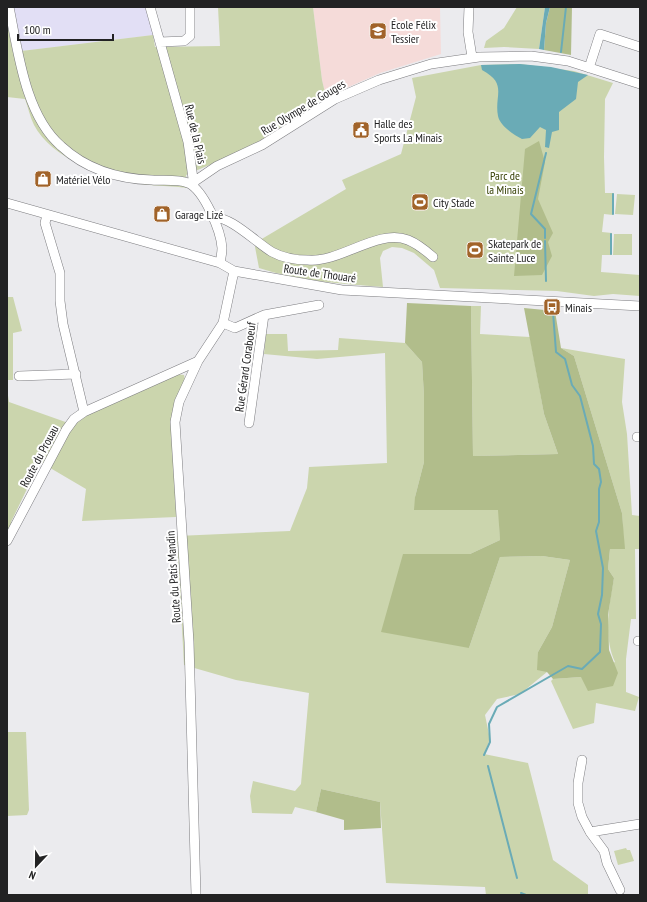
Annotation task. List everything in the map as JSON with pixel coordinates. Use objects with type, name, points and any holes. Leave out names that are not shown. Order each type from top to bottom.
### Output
[{"type":"street","points":[[9,7],[20,62],[32,102],[42,125],[60,146],[79,161],[99,171],[128,179],[177,181],[194,184]]},
{"type":"street","name":"Rue de la Piais","points":[[150,7],[188,142],[194,184],[201,193],[213,218],[222,247],[220,263]]},
{"type":"street","points":[[160,42],[184,41],[190,36],[190,7]]},
{"type":"street","points":[[469,7],[468,32],[472,57]]},
{"type":"street","points":[[589,68],[600,34],[640,47]]},
{"type":"street","name":"Rue Olympe de Gouges","points":[[194,184],[217,166],[262,145],[335,99],[385,78],[431,64],[472,57],[526,56],[568,62],[640,84]]},
{"type":"street","name":"Route de Thouaré","points":[[7,203],[220,263],[234,271],[282,281],[342,290],[640,306]]},
{"type":"street","points":[[47,215],[45,223],[60,273],[60,301],[63,324],[84,412]]},
{"type":"street","points":[[213,218],[218,217],[230,221],[274,253],[289,258],[310,261],[335,257],[364,245],[396,237],[407,239],[433,257]]},
{"type":"street","name":"Route du Patis Mandin","points":[[196,895],[189,642],[175,422],[179,402],[198,361],[223,323],[234,271]]},
{"type":"street","name":"Rue Gérard Coraboeuf","points":[[223,323],[235,328],[264,315],[318,305]]},
{"type":"street","name":"Rue Gérard Coraboeuf","points":[[249,423],[264,315]]},
{"type":"street","name":"Route du Prouau","points":[[7,541],[66,430],[74,419],[84,412],[198,361]]},
{"type":"street","points":[[19,376],[76,374]]},
{"type":"street","points":[[582,760],[578,778],[578,803],[582,817],[590,832],[604,851],[607,863],[620,890]]},
{"type":"street","points":[[590,832],[640,824]]},
{"type":"shaded area","points":[[7,7],[147,7],[153,35],[13,52],[7,22]]},
{"type":"shaded area","name":"École Félix Tessier","points":[[313,7],[440,7],[441,54],[380,73],[326,97],[322,80]]},
{"type":"green space","points":[[218,7],[313,7],[322,80],[326,97],[258,142],[235,154],[186,175],[188,188],[140,184],[111,177],[80,165],[66,157],[42,137],[34,125],[25,99],[7,97],[7,22],[13,52],[153,35],[155,47],[220,46]]},
{"type":"green space","points":[[517,7],[545,7],[539,49],[504,47],[484,48],[486,41],[504,28]]},
{"type":"green space","points":[[550,7],[572,7],[571,55],[544,50],[546,23]]},
{"type":"green space","name":"Parc de la Minais","points":[[520,64],[574,71],[613,83],[605,99],[604,157],[605,193],[614,193],[613,215],[604,214],[602,232],[612,233],[612,255],[602,255],[601,272],[640,275],[640,296],[613,294],[594,296],[557,291],[440,288],[434,270],[414,253],[402,248],[392,247],[383,251],[380,258],[383,287],[305,279],[259,268],[255,247],[260,240],[346,189],[342,180],[401,154],[416,97],[412,78],[481,65]]},
{"type":"green space","points":[[539,141],[545,162],[538,199],[553,233],[548,242],[552,256],[542,275],[514,276],[525,149]]},
{"type":"green space","points":[[617,194],[635,195],[633,215],[615,214]]},
{"type":"green space","points":[[614,234],[632,234],[632,255],[613,255]]},
{"type":"green space","points":[[7,297],[13,297],[22,331],[13,333],[13,380],[7,380]]},
{"type":"green space","points":[[407,303],[471,306],[473,456],[558,454],[544,414],[524,308],[555,311],[561,348],[574,356],[622,513],[625,549],[610,549],[608,569],[614,578],[608,615],[609,650],[618,673],[613,686],[588,691],[581,677],[553,679],[547,672],[537,670],[538,652],[552,627],[570,560],[542,556],[500,557],[469,648],[381,632],[403,554],[470,554],[500,540],[498,510],[414,510],[415,497],[424,462],[424,396],[422,362],[405,343]]},
{"type":"green space","points":[[471,306],[481,306],[480,334],[530,337],[544,414],[558,454],[473,456]]},
{"type":"green space","points":[[266,334],[287,334],[288,351],[338,350],[339,338],[405,343],[422,362],[424,396],[424,462],[415,497],[499,510],[500,540],[470,554],[403,554],[469,648],[500,557],[542,556],[570,560],[552,627],[538,652],[547,672],[520,694],[497,699],[485,715],[490,739],[484,754],[528,763],[553,860],[588,885],[588,895],[486,895],[485,887],[386,883],[380,802],[321,789],[316,812],[295,807],[292,814],[252,813],[250,796],[253,781],[295,791],[301,784],[309,693],[236,680],[184,665],[177,536],[290,531],[307,488],[309,467],[387,463],[385,353],[317,359],[264,354]]},
{"type":"green space","points":[[561,348],[625,359],[622,402],[627,434],[632,515],[640,516],[640,549],[635,549],[636,619],[631,619],[626,659],[626,692],[639,697],[635,711],[596,703],[594,723],[573,729],[551,681],[553,679],[581,677],[615,662],[611,652],[608,631],[610,599],[614,578],[608,569],[610,549],[624,549],[622,513],[574,356]]},
{"type":"green space","points":[[174,374],[184,375],[185,380],[174,410],[176,517],[82,521],[86,489],[40,462],[11,522],[20,522],[7,547],[7,389],[9,402],[74,425],[89,414]]},
{"type":"green space","points":[[7,732],[26,732],[29,810],[27,815],[7,816]]},
{"type":"green space","points":[[321,789],[380,802],[381,828],[344,830],[344,820],[316,812]]},
{"type":"green space","points":[[626,848],[627,850],[630,850],[634,861],[618,865],[614,851]]},
{"type":"water","points":[[545,7],[550,7],[546,23],[544,50],[539,49]]},
{"type":"water","points":[[520,64],[551,67],[588,75],[578,82],[576,99],[559,112],[559,130],[552,132],[549,148],[545,147],[546,130],[540,127],[530,138],[522,139],[504,127],[498,116],[497,85],[495,80],[490,75],[482,70],[481,65]]},
{"type":"waterway","points":[[561,52],[566,7]]},
{"type":"waterway","points":[[545,238],[545,229],[531,214],[546,153]]},
{"type":"waterway","points":[[613,194],[613,214]]},
{"type":"waterway","points":[[611,234],[611,254]]},
{"type":"waterway","points":[[545,241],[546,281]]},
{"type":"waterway","points":[[484,755],[490,742],[489,724],[497,707],[568,666],[582,669],[600,652],[601,624],[598,614],[602,595],[603,568],[596,531],[599,522],[599,489],[601,482],[599,469],[594,464],[593,446],[580,396],[572,385],[565,359],[556,352],[553,312]]},
{"type":"waterway","points":[[488,766],[517,878]]},
{"type":"waterway","points":[[521,893],[526,895]]},
{"type":"place","name":"École Félix Tessier","points":[[378,31]]},
{"type":"place","name":"Halle des Sports La Minais","points":[[361,130]]},
{"type":"place","name":"Matériel Vélo","points":[[43,179]]},
{"type":"place","name":"City Stade","points":[[420,202]]},
{"type":"place","name":"Garage Lizé","points":[[162,214]]},
{"type":"place","name":"Skatepark de Sainte Luce","points":[[475,250]]},
{"type":"place","name":"Minais","points":[[552,307]]}]
